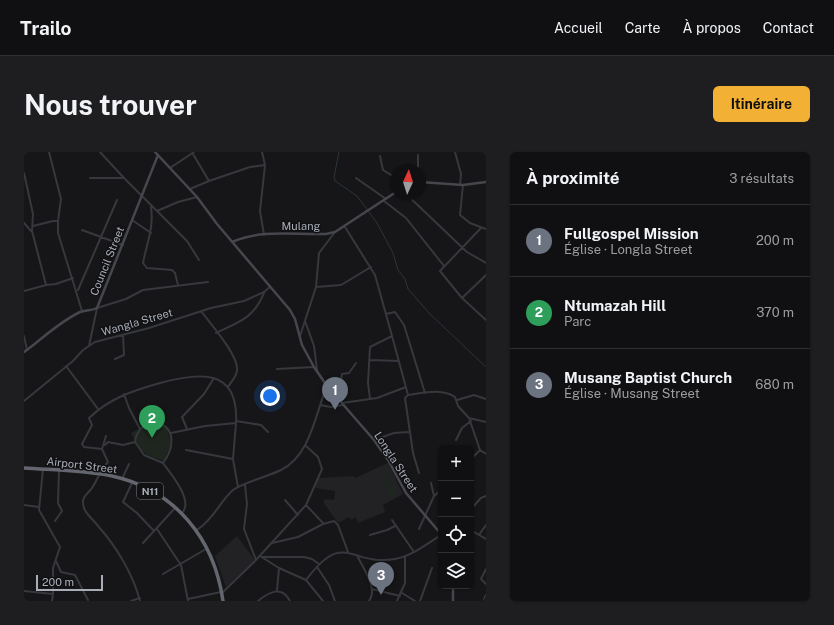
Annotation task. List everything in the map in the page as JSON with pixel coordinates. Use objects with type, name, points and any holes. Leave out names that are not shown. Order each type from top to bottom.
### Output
[{"type":"highway","name":"Airport Street","points":[[24,468],[98,474],[122,479],[132,482],[158,496],[182,514],[197,530],[207,548],[222,592]]},
{"type":"highway","name":"N11","points":[[222,592],[223,601]]},
{"type":"main road","name":"Longla Street","points":[[155,152],[190,188],[232,242],[295,318],[305,352],[314,367],[338,400],[374,440],[388,460],[406,493],[438,532]]},
{"type":"main road","name":"Council Street","points":[[24,352],[64,321],[82,311],[90,312],[97,308],[143,196],[158,155]]},
{"type":"main road","points":[[156,162],[163,160]]},
{"type":"main road","points":[[426,182],[462,185],[486,182]]},
{"type":"main road","name":"Mulang","points":[[232,242],[242,237],[264,235],[326,234],[335,232],[345,227],[390,196]]},
{"type":"main road","points":[[453,589],[453,601]]},
{"type":"street","points":[[49,152],[61,199],[58,233],[77,291],[78,303],[82,311]]},
{"type":"street","points":[[100,152],[151,206],[190,244],[199,260]]},
{"type":"street","points":[[262,152],[265,165],[260,211],[264,235]]},
{"type":"street","points":[[455,152],[461,174],[462,185],[460,215],[470,223],[481,228],[486,228]]},
{"type":"street","points":[[170,168],[193,153],[209,181]]},
{"type":"street","points":[[418,155],[418,164]]},
{"type":"street","points":[[380,156],[383,170],[390,174]]},
{"type":"street","points":[[190,188],[250,167],[265,165]]},
{"type":"street","points":[[24,173],[33,214],[32,231],[46,285]]},
{"type":"street","points":[[90,178],[124,178]]},
{"type":"street","points":[[356,178],[406,218],[444,266]]},
{"type":"street","points":[[157,211],[178,202],[197,197]]},
{"type":"street","points":[[77,291],[117,200]]},
{"type":"street","points":[[412,200],[462,247],[486,263]]},
{"type":"street","points":[[151,206],[152,233],[146,248],[145,266],[147,268],[172,270],[175,273],[178,285]]},
{"type":"street","points":[[160,214],[162,210]]},
{"type":"street","points":[[132,220],[152,233]]},
{"type":"street","points":[[33,226],[53,221],[58,222]]},
{"type":"street","points":[[24,223],[32,231]]},
{"type":"street","points":[[345,227],[371,267],[386,314],[408,396]]},
{"type":"street","points":[[24,229],[28,228]]},
{"type":"street","points":[[481,228],[444,266],[441,273],[462,298],[486,320]]},
{"type":"street","points":[[82,230],[122,245]]},
{"type":"street","points":[[300,338],[316,287],[319,253],[335,232]]},
{"type":"street","points":[[316,287],[341,285],[371,267]]},
{"type":"street","points":[[462,298],[486,275]]},
{"type":"street","points":[[24,291],[56,284],[73,278]]},
{"type":"street","points":[[89,346],[97,308],[126,299],[143,290],[208,282]]},
{"type":"street","name":"Wangla Street","points":[[24,401],[89,346],[201,311],[244,301],[264,292],[270,287]]},
{"type":"street","points":[[216,333],[246,317],[256,309],[264,292]]},
{"type":"street","points":[[201,311],[231,353],[237,368],[236,375],[228,387]]},
{"type":"street","points":[[386,314],[395,312],[404,325],[425,393]]},
{"type":"street","points":[[305,321],[314,346],[317,371]]},
{"type":"street","points":[[115,359],[124,355],[123,335]]},
{"type":"street","points":[[24,336],[27,350]]},
{"type":"street","points":[[370,399],[368,383],[370,347],[392,336]]},
{"type":"street","points":[[369,360],[399,361]]},
{"type":"street","points":[[338,400],[342,374],[349,373],[356,363]]},
{"type":"street","points":[[66,366],[98,409]]},
{"type":"street","points":[[277,369],[314,367]]},
{"type":"street","points":[[102,449],[84,447],[82,444],[92,425],[89,418],[98,409],[136,389],[194,376],[214,378],[228,387],[236,400],[233,459],[238,487]]},
{"type":"street","points":[[187,429],[182,417],[204,394],[214,378]]},
{"type":"street","points":[[197,530],[211,518],[232,491],[238,487],[286,467],[297,457],[305,445],[327,386]]},
{"type":"street","points":[[320,405],[331,407],[370,399],[406,387]]},
{"type":"street","points":[[419,472],[409,432],[404,399],[408,396],[425,393],[447,392],[457,400],[458,406],[471,421],[480,450],[486,454]]},
{"type":"street","points":[[124,394],[129,408],[140,429]]},
{"type":"street","points":[[457,400],[474,395],[486,398]]},
{"type":"street","points":[[469,418],[486,422]]},
{"type":"street","points":[[456,440],[462,428],[471,421]]},
{"type":"street","points":[[172,433],[187,429],[236,422],[261,425],[268,432]]},
{"type":"street","points":[[135,442],[140,429],[148,424],[159,423],[166,425],[172,433],[171,446],[163,463]]},
{"type":"street","points":[[374,440],[394,433],[409,432]]},
{"type":"street","points":[[104,446],[106,436]]},
{"type":"street","points":[[102,449],[108,442],[123,445],[135,442]]},
{"type":"street","points":[[135,442],[144,455],[163,463],[175,480],[186,503],[186,509],[182,514]]},
{"type":"street","points":[[262,557],[272,543],[306,505],[322,469],[318,457],[305,445]]},
{"type":"street","points":[[102,449],[108,462],[98,474],[93,487],[84,497],[84,508],[113,543],[140,600],[131,601]]},
{"type":"street","points":[[186,450],[233,459]]},
{"type":"street","points":[[474,456],[480,450]]},
{"type":"street","points":[[122,479],[129,464]]},
{"type":"street","points":[[43,469],[39,508],[40,514],[60,547],[53,568],[52,601]]},
{"type":"street","points":[[55,521],[62,511],[58,503],[59,470]]},
{"type":"street","points":[[132,482],[123,502],[137,513],[154,532]]},
{"type":"street","points":[[431,483],[434,496]]},
{"type":"street","points":[[245,485],[247,504],[244,529],[256,560]]},
{"type":"street","points":[[419,529],[434,496],[438,493]]},
{"type":"street","points":[[474,506],[481,498],[486,496]]},
{"type":"street","points":[[285,500],[298,515]]},
{"type":"street","points":[[24,505],[39,508]]},
{"type":"street","points":[[306,505],[323,524]]},
{"type":"street","points":[[143,543],[175,508]]},
{"type":"street","points":[[392,520],[414,552]]},
{"type":"street","points":[[272,543],[298,537],[323,524],[333,521],[336,522],[348,552]]},
{"type":"street","points":[[370,535],[387,530],[395,525]]},
{"type":"street","points":[[480,535],[486,525]]},
{"type":"street","points":[[157,529],[181,565],[188,600],[222,592],[256,560],[262,557],[304,557],[312,559],[318,565],[329,585],[335,601]]},
{"type":"street","points":[[474,532],[486,539]]},
{"type":"street","points":[[306,580],[318,565],[329,556],[338,552],[348,552],[357,555],[386,559],[405,556],[438,537]]},
{"type":"street","points":[[163,574],[181,565],[207,548]]},
{"type":"street","points":[[357,555],[372,589],[371,598],[369,601]]},
{"type":"street","points":[[397,601],[402,593],[406,575],[405,556]]},
{"type":"street","points":[[262,557],[279,568],[306,580],[323,601]]},
{"type":"street","points":[[56,560],[57,567],[61,572],[75,575],[88,600]]},
{"type":"street","points":[[277,590],[279,568]]},
{"type":"street","points":[[420,601],[432,568]]},
{"type":"street","points":[[486,569],[481,579],[486,584]]},
{"type":"street","points":[[372,589],[400,596]]},
{"type":"street","points":[[258,601],[270,592],[277,590],[285,593],[290,601]]},
{"type":"street","points":[[24,592],[53,594]]},
{"type":"street","points":[[402,593],[415,601]]},
{"type":"street","points":[[484,599],[486,595]]},
{"type":"shaded area","points":[[148,424],[166,425],[171,444],[164,461],[144,452],[131,433]]},
{"type":"shaded area","points":[[388,463],[403,494],[383,505],[385,512],[358,523],[356,517],[351,520],[349,517],[338,523],[323,502],[326,499],[334,500],[335,491],[315,488],[318,478],[354,476],[355,478]]},
{"type":"shaded area","points":[[386,473],[392,485],[386,488],[380,476]]},
{"type":"shaded area","points":[[393,486],[397,495],[391,498],[386,489]]},
{"type":"shaded area","points":[[237,536],[255,560],[226,587],[215,556]]},
{"type":"waterway","points":[[339,152],[334,177],[335,181],[357,196],[377,223],[393,253],[398,270],[405,279],[408,289],[429,313],[486,367]]},
{"type":"place","name":"Fullgospel Mission","points":[[335,410]]},
{"type":"place","name":"Ntumazah Hill","points":[[152,438]]},
{"type":"place","name":"Musang Baptist Church","points":[[381,595]]}]
